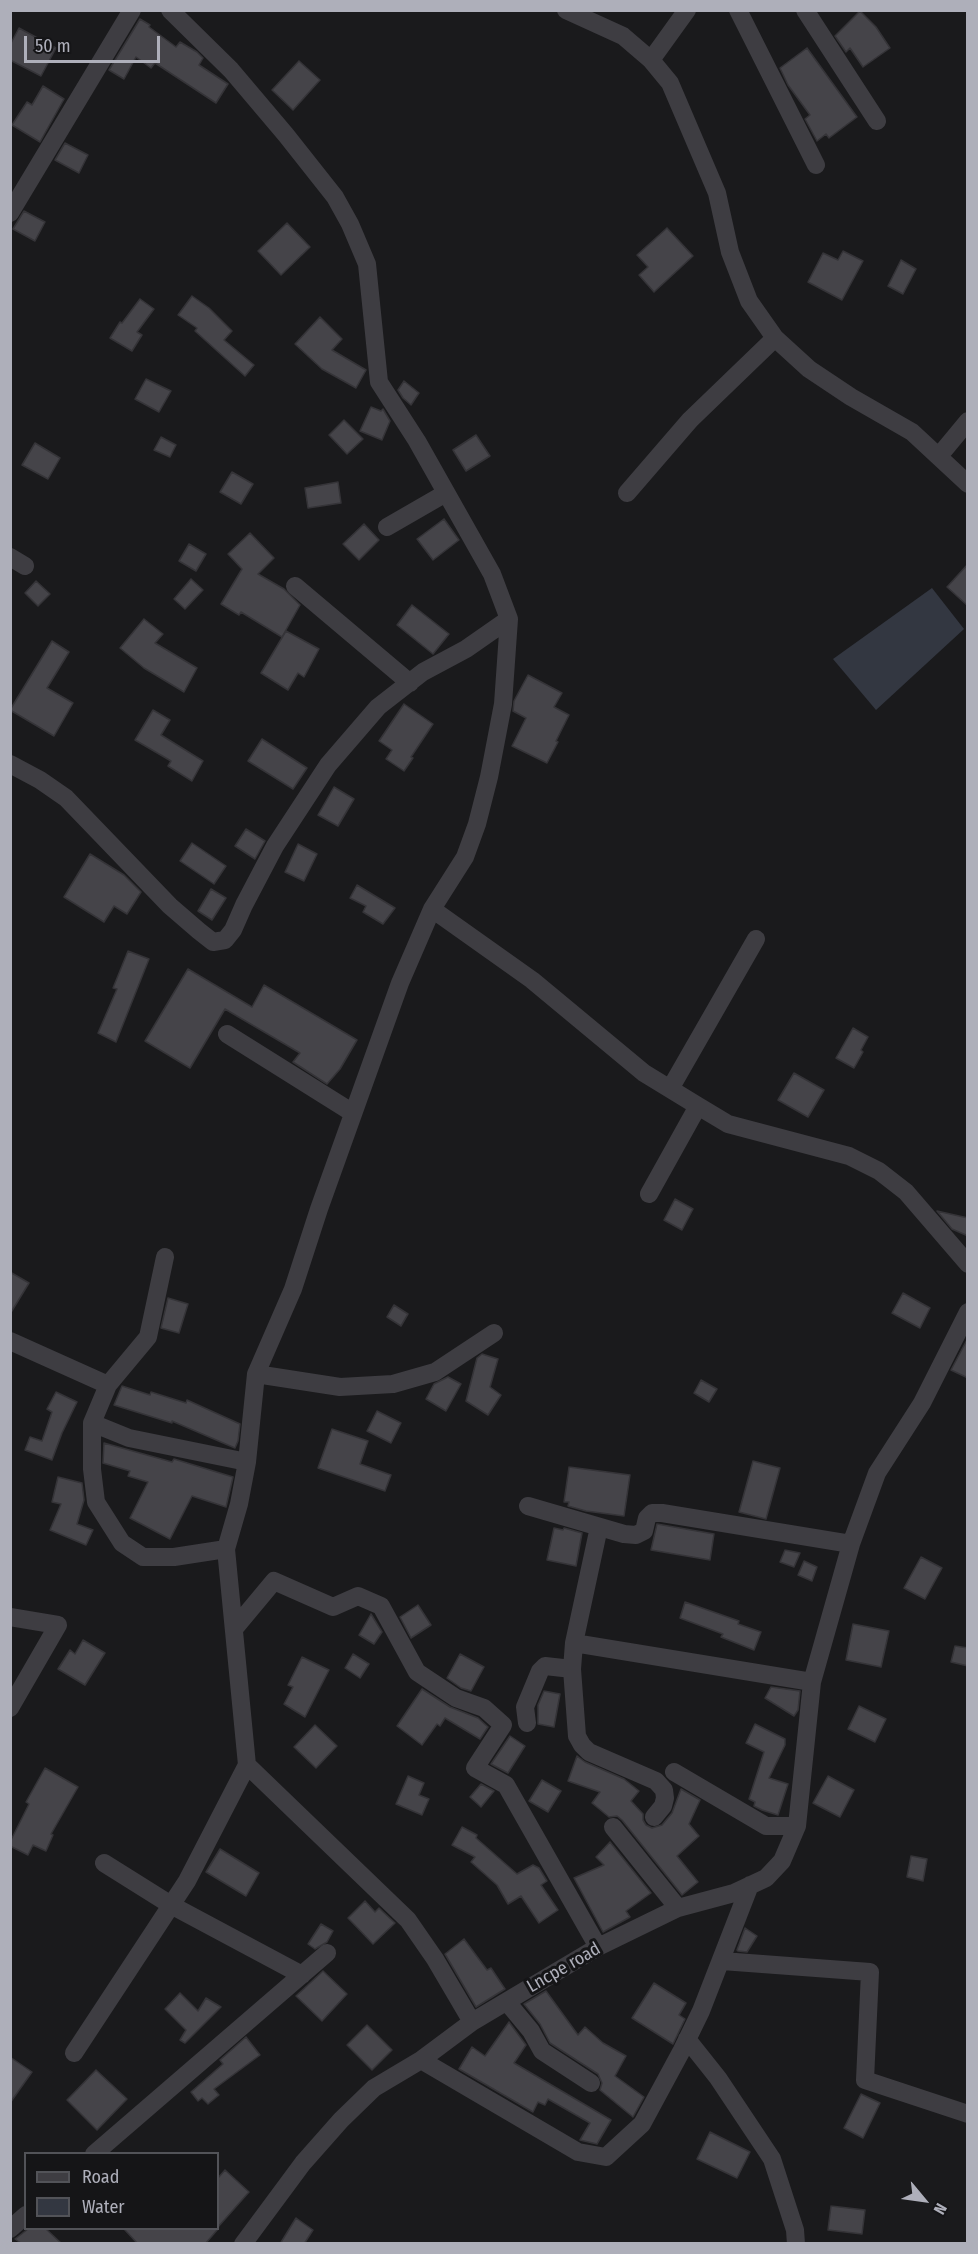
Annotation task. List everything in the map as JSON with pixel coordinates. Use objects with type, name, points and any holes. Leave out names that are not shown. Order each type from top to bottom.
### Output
[{"type":"street","points":[[10,213],[132,10]]},
{"type":"street","points":[[74,2053],[187,1881],[247,1765],[225,1549],[239,1504],[247,1462],[256,1374],[293,1289],[400,983],[432,909],[465,857],[477,824],[503,704],[509,619],[492,574],[417,441],[379,382],[367,264],[350,224],[335,197],[231,70],[170,10]]},
{"type":"street","points":[[566,10],[623,36],[651,60],[670,83],[717,193],[730,252],[749,301],[775,338],[808,369],[912,432],[968,484]]},
{"type":"street","points":[[651,60],[687,10]]},
{"type":"street","points":[[738,10],[816,165]]},
{"type":"street","points":[[806,10],[877,121]]},
{"type":"street","points":[[627,494],[690,420],[775,338]]},
{"type":"street","points":[[939,456],[968,421]]},
{"type":"street","points":[[387,527],[446,493]]},
{"type":"street","points":[[295,586],[410,683]]},
{"type":"street","points":[[10,764],[40,780],[66,798],[170,906],[199,931],[213,942],[225,940],[233,930],[275,846],[328,765],[378,707],[423,672],[466,649],[509,619]]},
{"type":"street","points":[[432,909],[532,980],[644,1073],[728,1124],[849,1156],[879,1171],[906,1192],[968,1264]]},
{"type":"street","points":[[670,1089],[756,939]]},
{"type":"street","points":[[227,1034],[353,1113]]},
{"type":"street","points":[[649,1194],[698,1106]]},
{"type":"street","points":[[165,1257],[148,1337],[108,1385],[92,1423],[92,1469],[96,1502],[122,1543],[143,1557],[174,1557],[225,1549]]},
{"type":"street","name":"Lncpe road","points":[[243,2244],[303,2163],[341,2120],[374,2088],[421,2060],[472,2022],[598,1947],[678,1908],[734,1893],[766,1878],[782,1861],[797,1826],[812,1682],[851,1544],[877,1473],[922,1403],[968,1312]]},
{"type":"street","points":[[256,1374],[340,1387],[393,1384],[435,1372],[494,1333]]},
{"type":"street","points":[[10,1341],[108,1385]]},
{"type":"street","points":[[92,1423],[129,1438],[247,1462]]},
{"type":"street","points":[[528,1506],[599,1527],[636,1535],[644,1531],[647,1518],[652,1513],[662,1513],[851,1544]]},
{"type":"street","points":[[599,1527],[574,1643],[572,1669],[577,1736],[589,1752],[656,1781],[663,1790],[665,1798],[663,1806],[654,1817]]},
{"type":"street","points":[[234,1629],[274,1581],[333,1607],[358,1596],[381,1606],[417,1672],[456,1698],[484,1708],[503,1725],[475,1768],[506,1785],[598,1947]]},
{"type":"street","points":[[10,1617],[58,1625],[10,1708]]},
{"type":"street","points":[[574,1643],[812,1682]]},
{"type":"street","points":[[527,1723],[525,1707],[540,1671],[545,1666],[572,1669]]},
{"type":"street","points":[[247,1765],[408,1920],[435,1959],[472,2022]]},
{"type":"street","points":[[675,1772],[766,1826],[797,1826]]},
{"type":"street","points":[[613,1827],[678,1908]]},
{"type":"street","points":[[104,1863],[171,1905],[302,1975]]},
{"type":"street","points":[[421,2060],[578,2152],[606,2157],[642,2124],[687,2039],[722,1961],[750,1885]]},
{"type":"street","points":[[96,2152],[327,1953]]},
{"type":"street","points":[[722,1961],[870,1972],[865,2080],[968,2114]]},
{"type":"street","points":[[507,2002],[531,2031],[542,2051],[591,2083]]},
{"type":"street","points":[[687,2039],[718,2078],[772,2159],[795,2230],[796,2244]]},
{"type":"street","points":[[10,2229],[24,2218]]},
{"type":"water","points":[[932,588],[964,629],[876,710],[833,659]]},
{"type":"building","points":[[860,11],[876,27],[890,48],[863,67],[850,48],[846,52],[835,36]]},
{"type":"building","points":[[140,19],[176,47],[180,42],[197,52],[203,58],[199,65],[228,84],[216,103],[155,63],[151,68],[136,57],[124,79],[109,70]]},
{"type":"building","points":[[19,28],[56,48],[41,76],[10,60],[10,45]]},
{"type":"building","points":[[807,48],[857,117],[829,138],[826,134],[817,141],[805,119],[810,115],[788,85],[780,68]]},
{"type":"building","points":[[299,61],[320,80],[293,110],[272,90]]},
{"type":"building","points":[[43,86],[64,99],[40,142],[12,125],[27,102],[32,105]]},
{"type":"building","points":[[65,143],[88,155],[79,173],[55,160]]},
{"type":"building","points":[[24,211],[45,222],[35,241],[13,229]]},
{"type":"building","points":[[287,223],[310,247],[281,275],[258,251]]},
{"type":"building","points":[[667,228],[693,256],[654,292],[639,275],[648,267],[637,255]]},
{"type":"building","points":[[843,251],[863,261],[842,300],[808,282],[823,253],[838,260]]},
{"type":"building","points":[[901,260],[916,269],[903,294],[888,286]]},
{"type":"building","points":[[192,296],[209,308],[232,331],[224,340],[254,365],[245,376],[195,331],[197,328],[178,315]]},
{"type":"building","points":[[140,299],[154,309],[137,332],[142,335],[132,351],[110,338],[120,322],[122,323]]},
{"type":"building","points":[[320,317],[342,339],[332,350],[366,370],[356,388],[322,369],[295,344]]},
{"type":"building","points":[[146,379],[171,391],[159,412],[135,399]]},
{"type":"building","points":[[404,381],[419,393],[411,405],[398,390]]},
{"type":"building","points":[[371,407],[381,411],[383,409],[390,421],[382,440],[360,431]]},
{"type":"building","points":[[344,420],[363,439],[347,454],[329,435]]},
{"type":"building","points":[[476,435],[490,456],[466,471],[453,450]]},
{"type":"building","points":[[161,437],[176,445],[170,457],[154,450]]},
{"type":"building","points":[[35,443],[60,458],[48,479],[22,465]]},
{"type":"building","points":[[232,472],[253,484],[241,504],[220,492]]},
{"type":"building","points":[[338,482],[341,503],[308,508],[305,488]]},
{"type":"building","points":[[444,519],[459,540],[433,560],[417,539]]},
{"type":"building","points":[[364,524],[379,540],[359,560],[343,544]]},
{"type":"building","points":[[250,533],[274,558],[258,574],[284,589],[300,605],[282,637],[241,612],[239,615],[221,604],[242,569],[228,554]]},
{"type":"building","points":[[189,544],[206,554],[196,571],[179,561]]},
{"type":"building","points":[[968,564],[968,606],[947,587]]},
{"type":"building","points":[[191,579],[203,590],[185,609],[174,599]]},
{"type":"building","points":[[36,581],[50,594],[38,606],[25,593]]},
{"type":"building","points":[[412,605],[449,634],[433,654],[397,625]]},
{"type":"building","points":[[144,619],[163,634],[155,643],[197,668],[184,692],[144,668],[120,648]]},
{"type":"building","points":[[286,631],[319,649],[304,677],[298,673],[288,690],[261,673]]},
{"type":"building","points":[[52,641],[69,652],[47,688],[73,703],[54,736],[10,710]]},
{"type":"building","points":[[528,675],[562,693],[554,707],[569,715],[547,763],[512,746],[526,718],[513,711],[514,701]]},
{"type":"building","points":[[404,704],[433,724],[404,771],[386,759],[392,750],[379,741]]},
{"type":"building","points":[[153,710],[170,720],[161,735],[203,761],[192,781],[168,766],[171,761],[135,740]]},
{"type":"building","points":[[262,739],[307,768],[293,789],[248,761]]},
{"type":"building","points":[[334,787],[354,799],[338,826],[318,815]]},
{"type":"building","points":[[246,829],[265,841],[255,859],[235,846]]},
{"type":"building","points":[[192,843],[226,866],[214,884],[180,861]]},
{"type":"building","points":[[298,844],[317,854],[304,881],[285,872]]},
{"type":"building","points":[[90,854],[124,875],[141,892],[127,914],[114,906],[104,922],[64,897]]},
{"type":"building","points":[[357,885],[395,908],[383,924],[363,912],[366,906],[350,898]]},
{"type":"building","points":[[211,889],[226,898],[212,920],[198,911]]},
{"type":"building","points":[[128,951],[149,959],[116,1042],[98,1033],[117,989],[113,988]]},
{"type":"building","points":[[188,969],[252,1007],[264,985],[357,1040],[340,1069],[327,1084],[293,1062],[300,1053],[225,1009],[190,1068],[145,1041]]},
{"type":"building","points":[[853,1028],[868,1037],[854,1068],[836,1058]]},
{"type":"building","points":[[794,1073],[824,1090],[808,1117],[778,1100]]},
{"type":"building","points":[[675,1199],[693,1209],[682,1230],[664,1220]]},
{"type":"building","points":[[937,1211],[968,1218],[968,1236],[952,1229]]},
{"type":"building","points":[[10,1272],[29,1283],[10,1314]]},
{"type":"building","points":[[903,1293],[930,1308],[920,1328],[892,1313]]},
{"type":"building","points":[[168,1298],[188,1304],[179,1333],[161,1328]]},
{"type":"building","points":[[394,1305],[408,1314],[401,1326],[387,1317]]},
{"type":"building","points":[[968,1338],[968,1378],[951,1370]]},
{"type":"building","points":[[482,1354],[498,1359],[490,1387],[501,1395],[488,1415],[466,1401],[477,1358]]},
{"type":"building","points":[[448,1377],[461,1384],[446,1411],[426,1399],[434,1384]]},
{"type":"building","points":[[701,1380],[717,1389],[709,1402],[694,1393]]},
{"type":"building","points":[[122,1386],[186,1403],[187,1400],[240,1424],[235,1448],[172,1421],[172,1423],[114,1405]]},
{"type":"building","points":[[56,1392],[77,1402],[52,1460],[25,1450],[30,1437],[42,1441],[52,1412],[47,1409]]},
{"type":"building","points":[[377,1411],[401,1423],[391,1443],[367,1431]]},
{"type":"building","points":[[332,1429],[368,1441],[360,1464],[391,1475],[385,1491],[318,1468]]},
{"type":"building","points":[[104,1443],[172,1462],[174,1459],[233,1477],[226,1507],[192,1496],[170,1539],[130,1518],[148,1482],[128,1476],[130,1471],[103,1463]]},
{"type":"building","points":[[753,1461],[780,1468],[766,1519],[739,1512]]},
{"type":"building","points":[[569,1467],[630,1475],[624,1516],[568,1506],[569,1502],[564,1502]]},
{"type":"building","points":[[58,1477],[82,1483],[84,1500],[77,1524],[93,1530],[86,1545],[50,1530],[61,1504],[52,1502]]},
{"type":"building","points":[[657,1524],[714,1534],[710,1560],[651,1550]]},
{"type":"building","points":[[554,1528],[582,1533],[576,1566],[547,1560]]},
{"type":"building","points":[[785,1550],[800,1553],[794,1567],[780,1562]]},
{"type":"building","points":[[921,1557],[942,1568],[925,1599],[904,1588]]},
{"type":"building","points":[[804,1561],[817,1567],[812,1581],[798,1575]]},
{"type":"building","points":[[685,1602],[739,1621],[738,1624],[761,1632],[754,1650],[721,1637],[723,1634],[680,1618]]},
{"type":"building","points":[[418,1605],[431,1625],[411,1638],[400,1617]]},
{"type":"building","points":[[371,1614],[382,1632],[374,1644],[359,1635]]},
{"type":"building","points":[[853,1624],[889,1631],[881,1667],[846,1660]]},
{"type":"building","points":[[83,1640],[105,1653],[85,1685],[58,1669],[70,1650],[75,1654]]},
{"type":"building","points":[[955,1646],[968,1648],[968,1666],[951,1662]]},
{"type":"building","points":[[353,1654],[369,1664],[360,1678],[345,1668]]},
{"type":"building","points":[[460,1654],[484,1667],[471,1691],[461,1688],[447,1678]]},
{"type":"building","points":[[302,1657],[329,1670],[305,1717],[284,1704],[293,1687],[288,1685]]},
{"type":"building","points":[[771,1687],[800,1691],[798,1710],[794,1716],[765,1698]]},
{"type":"building","points":[[422,1689],[450,1707],[478,1718],[488,1727],[480,1739],[445,1718],[440,1726],[437,1724],[422,1745],[397,1726]]},
{"type":"building","points":[[544,1691],[560,1694],[554,1727],[538,1724],[538,1705]]},
{"type":"building","points":[[859,1706],[886,1719],[875,1742],[848,1729]]},
{"type":"building","points":[[755,1724],[785,1739],[785,1745],[769,1778],[788,1784],[778,1815],[754,1806],[755,1802],[749,1799],[764,1752],[746,1743]]},
{"type":"building","points":[[315,1725],[337,1746],[316,1768],[294,1747]]},
{"type":"building","points":[[510,1736],[525,1746],[508,1773],[491,1764]]},
{"type":"building","points":[[577,1756],[585,1762],[624,1779],[639,1791],[631,1801],[643,1814],[646,1825],[652,1828],[662,1825],[672,1813],[681,1789],[700,1800],[689,1824],[699,1836],[677,1856],[698,1882],[682,1895],[622,1820],[617,1816],[609,1817],[592,1803],[600,1792],[568,1781]]},
{"type":"building","points":[[45,1768],[78,1787],[51,1834],[53,1835],[46,1851],[33,1845],[28,1855],[10,1846],[10,1842],[29,1804],[26,1802]]},
{"type":"building","points":[[408,1776],[424,1783],[419,1795],[429,1799],[422,1815],[396,1804]]},
{"type":"building","points":[[828,1776],[854,1790],[840,1817],[813,1803]]},
{"type":"building","points":[[542,1780],[561,1791],[548,1812],[529,1801]]},
{"type":"building","points":[[481,1784],[494,1791],[481,1807],[470,1797]]},
{"type":"building","points":[[462,1827],[477,1835],[476,1838],[517,1874],[533,1865],[539,1868],[547,1881],[541,1885],[558,1910],[539,1923],[521,1896],[508,1904],[497,1885],[471,1862],[475,1857],[452,1845]]},
{"type":"building","points":[[610,1842],[651,1893],[626,1911],[630,1917],[603,1932],[574,1878],[604,1865],[596,1857]]},
{"type":"building","points":[[220,1849],[259,1873],[246,1896],[206,1872]]},
{"type":"building","points":[[911,1856],[927,1859],[923,1881],[907,1877]]},
{"type":"building","points":[[365,1901],[375,1912],[379,1908],[395,1923],[373,1944],[348,1918]]},
{"type":"building","points":[[321,1924],[333,1931],[327,1942],[315,1949],[308,1944]]},
{"type":"building","points":[[745,1928],[757,1936],[747,1952],[737,1950]]},
{"type":"building","points":[[464,1939],[487,1970],[491,1968],[505,1989],[476,2007],[445,1954]]},
{"type":"building","points":[[323,1971],[347,1994],[322,2021],[296,1996]]},
{"type":"building","points":[[654,1983],[686,2003],[679,2015],[685,2019],[673,2044],[632,2018]]},
{"type":"building","points":[[546,1991],[578,2035],[585,2027],[603,2043],[626,2056],[615,2076],[644,2097],[633,2117],[600,2090],[602,2083],[598,2074],[550,2043],[540,2024],[524,2004]]},
{"type":"building","points":[[180,1993],[198,2011],[206,1998],[221,2007],[185,2043],[180,2040],[186,2030],[165,2009]]},
{"type":"building","points":[[509,2022],[526,2045],[514,2063],[611,2120],[597,2144],[580,2140],[590,2123],[548,2099],[545,2105],[538,2102],[533,2112],[459,2069],[472,2047],[485,2056]]},
{"type":"building","points":[[367,2025],[392,2050],[372,2070],[347,2045]]},
{"type":"building","points":[[246,2037],[260,2055],[214,2089],[219,2095],[208,2104],[202,2098],[198,2101],[191,2092],[223,2064],[220,2060]]},
{"type":"building","points":[[10,2057],[32,2072],[10,2103]]},
{"type":"building","points":[[96,2070],[127,2099],[97,2130],[67,2100]]},
{"type":"building","points":[[861,2094],[880,2103],[863,2138],[844,2128]]},
{"type":"building","points":[[710,2132],[750,2152],[737,2178],[697,2159]]},
{"type":"building","points":[[225,2170],[249,2192],[219,2226],[219,2177]]},
{"type":"building","points":[[831,2206],[865,2210],[862,2234],[828,2230]]},
{"type":"building","points":[[296,2218],[313,2230],[304,2244],[280,2244]]},
{"type":"building","points":[[27,2230],[47,2230],[62,2244],[22,2244],[15,2239]]},
{"type":"building","points":[[125,2230],[217,2230],[205,2244],[138,2244]]}]
